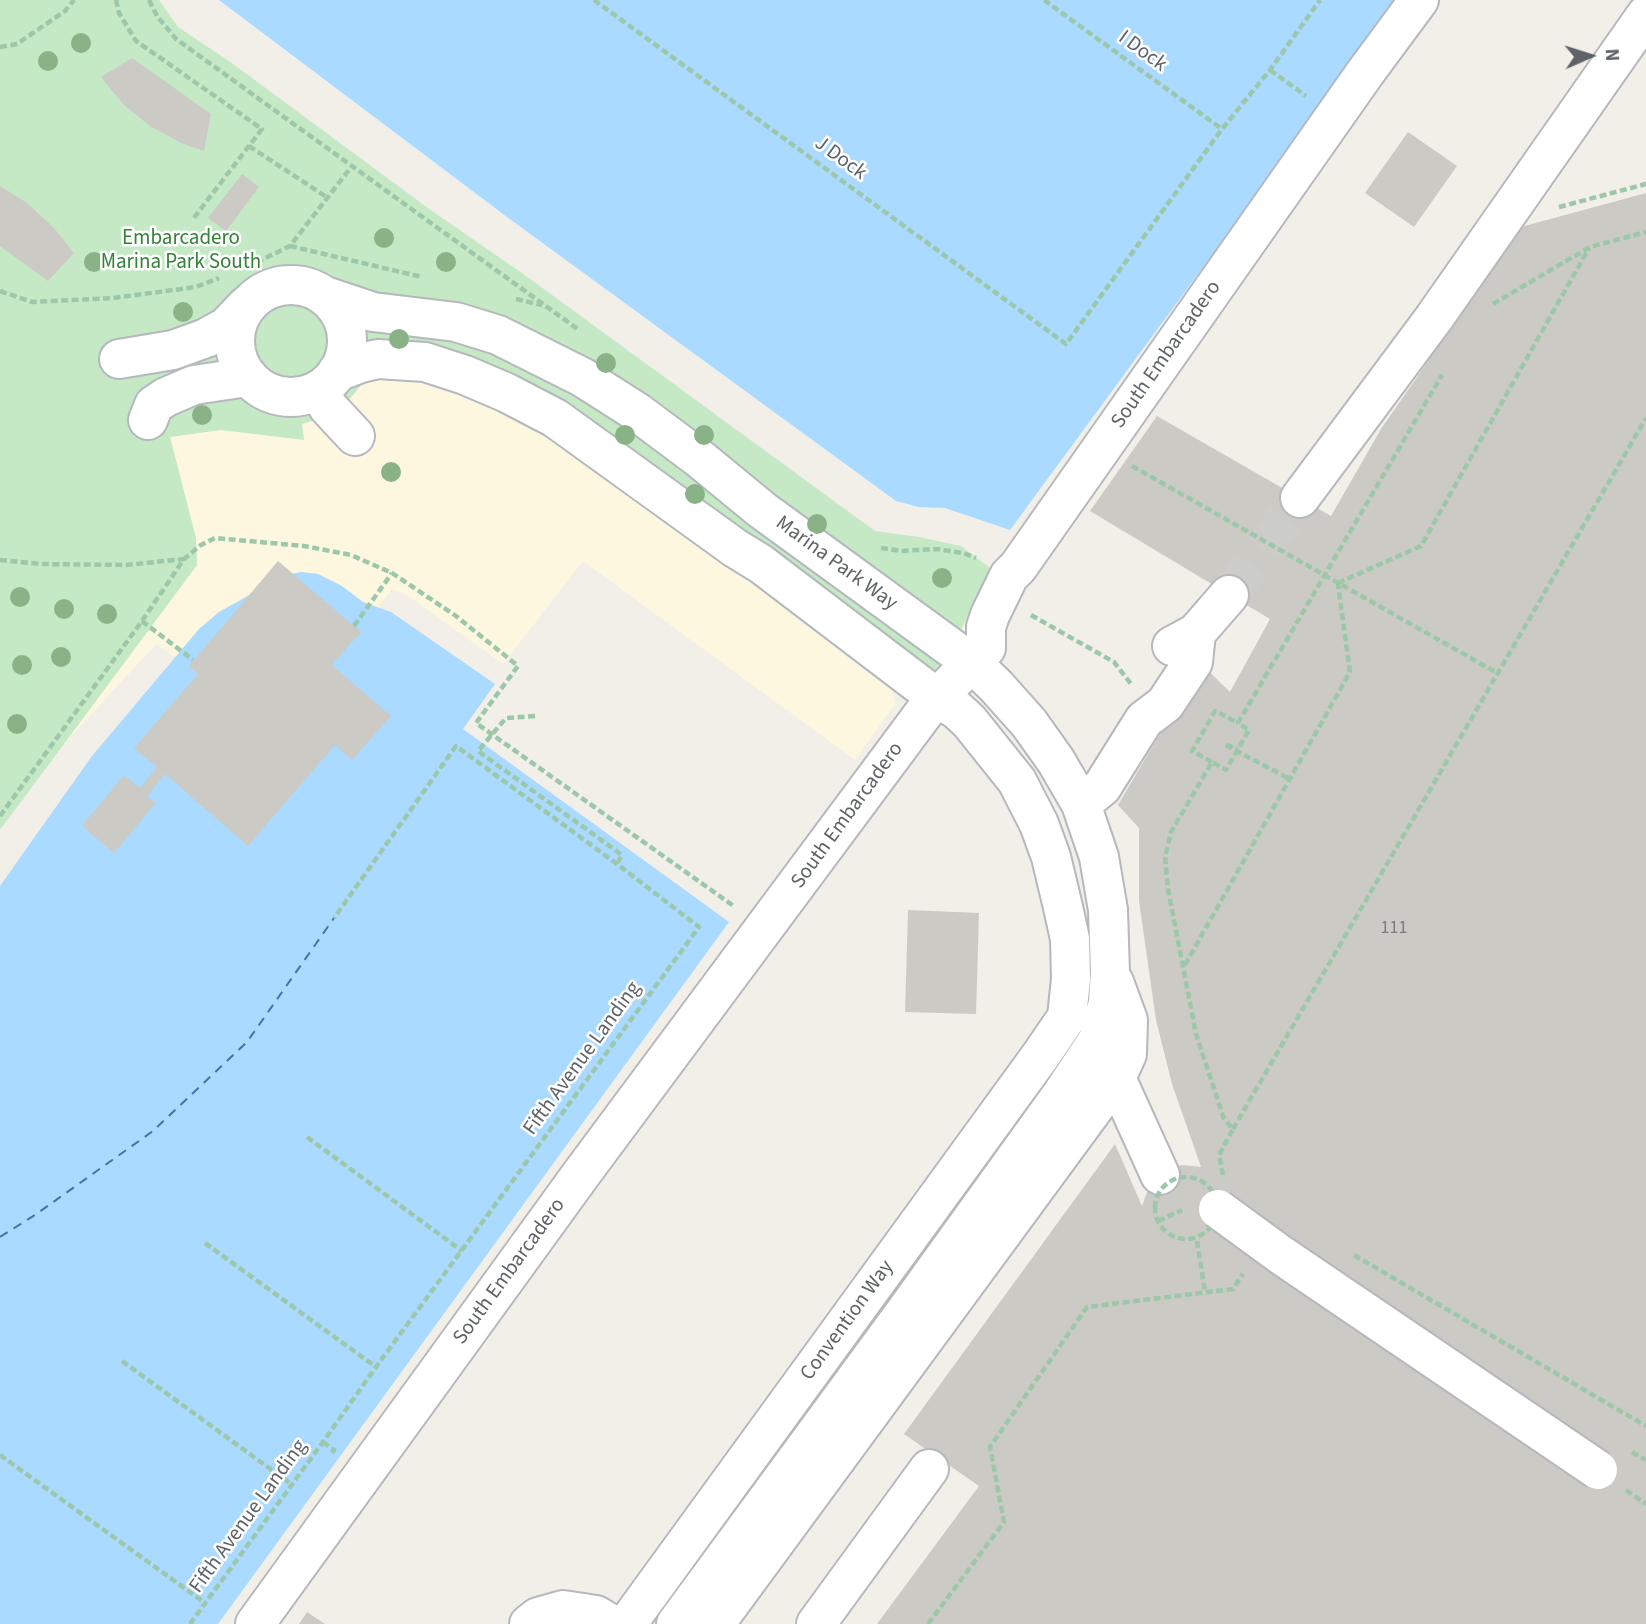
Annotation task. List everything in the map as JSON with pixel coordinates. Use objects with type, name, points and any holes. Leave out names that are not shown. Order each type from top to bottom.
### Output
[{"type":"street","name":"South Embarcadero","points":[[254,1624],[582,1173],[929,706],[986,648],[986,627],[1004,586],[1419,0]]},
{"type":"street","points":[[1300,498],[1434,318],[1646,15]]},
{"type":"street","points":[[240,289],[258,294],[275,286],[292,284],[325,296],[337,308],[345,323],[347,340],[345,357],[328,381],[328,407],[355,436]]},
{"type":"street","points":[[120,359],[173,350],[206,338],[226,327],[240,289]]},
{"type":"street","points":[[240,289],[234,342],[238,361],[247,377],[259,388],[281,397],[305,396],[360,363],[378,359],[425,362],[507,393],[555,418],[761,564],[937,698]]},
{"type":"street","name":"Marina Park Way","points":[[325,296],[373,312],[456,322],[488,331],[536,352],[582,377],[637,412],[773,518],[972,663],[996,686],[1029,723],[1082,804],[1099,857],[1108,910],[1110,973],[1108,1003],[1098,1040]]},
{"type":"street","points":[[148,420],[154,405],[166,397],[194,385],[247,377]]},
{"type":"street","points":[[1082,804],[1102,787],[1144,693],[1170,647],[1196,633],[1229,595]]},
{"type":"street","name":"Convention Way","points":[[627,1624],[1067,1017],[1071,979],[1070,939],[1051,857],[1039,824],[1017,781],[969,721],[937,698]]},
{"type":"street","points":[[715,1624],[953,1272],[1116,1078],[1127,1054],[1128,1020],[1110,973]]},
{"type":"street","name":"Convention Way","points":[[676,1624],[953,1272],[1098,1040]]},
{"type":"street","points":[[1116,1078],[1160,1175]]},
{"type":"street","points":[[1206,1218],[1281,1255],[1598,1470]]},
{"type":"street","points":[[908,1239],[953,1272]]},
{"type":"street","points":[[816,1624],[929,1469]]},
{"type":"street","points":[[529,1624],[538,1617],[563,1610],[596,1615],[611,1624]]},
{"type":"path","points":[[0,47],[17,44],[65,11],[74,0]]},
{"type":"path","points":[[117,0],[120,13],[136,41],[262,129],[193,219]]},
{"type":"path","points":[[149,0],[157,16],[176,39],[587,337]]},
{"type":"path","name":"J Dock","points":[[594,0],[1066,344],[1222,130]]},
{"type":"path","name":"I Dock","points":[[1044,0],[1222,130]]},
{"type":"path","points":[[1222,130],[1270,70],[1320,0]]},
{"type":"path","points":[[1270,70],[1311,99]]},
{"type":"path","points":[[249,146],[328,198]]},
{"type":"path","points":[[240,289],[261,261],[290,246],[352,166]]},
{"type":"path","points":[[1527,186],[1558,208],[1646,184]]},
{"type":"path","points":[[1490,305],[1590,247],[1646,232]]},
{"type":"path","points":[[1338,583],[1421,546],[1590,247]]},
{"type":"path","points":[[0,291],[32,302],[113,298],[196,287],[222,276]]},
{"type":"path","points":[[1238,723],[1448,365]]},
{"type":"path","points":[[1233,1129],[1646,418]]},
{"type":"path","points":[[1127,463],[1499,674]]},
{"type":"path","points":[[0,816],[184,559],[215,538],[304,547],[351,555],[392,573],[456,616],[518,666],[476,723],[735,907]]},
{"type":"path","points":[[876,547],[901,551],[936,549],[963,553],[985,561],[1004,586],[1114,662],[1139,704]]},
{"type":"path","points":[[0,561],[126,565],[184,559]]},
{"type":"path","points":[[354,626],[392,573]]},
{"type":"path","points":[[1184,967],[1350,672],[1338,583]]},
{"type":"path","points":[[142,621],[193,660]]},
{"type":"path","points":[[1214,711],[1238,723],[1249,730],[1226,770],[1192,751],[1214,711]]},
{"type":"path","points":[[535,716],[506,718],[478,751],[622,855],[617,864]]},
{"type":"path","points":[[1238,749],[1226,745],[1290,779]]},
{"type":"path","name":"Fifth Avenue Landing","points":[[190,1624],[699,928],[456,746],[334,918]]},
{"type":"path","points":[[1212,762],[1171,832],[1165,857],[1168,889],[1196,1034],[1224,1119]]},
{"type":"path","points":[[307,1137],[461,1251]]},
{"type":"path","points":[[929,1624],[1004,1522],[990,1447],[1087,1307],[1205,1292],[1206,1218]]},
{"type":"path","points":[[205,1243],[376,1367]]},
{"type":"path","points":[[1349,1252],[1646,1426]]},
{"type":"path","points":[[122,1362],[292,1484]]},
{"type":"path","points":[[0,1455],[205,1603]]},
{"type":"shaded area","points":[[371,373],[431,376],[547,426],[892,684],[895,704],[855,760],[583,561],[503,664],[407,595],[392,589],[361,632],[189,666],[156,644],[63,745],[197,565],[196,538],[170,437],[221,430],[304,439],[302,424],[328,416]]},
{"type":"green space","name":"Embarcadero Marina Park South","points":[[0,0],[159,0],[178,27],[229,61],[875,531],[961,546],[990,568],[957,638],[914,701],[547,426],[431,376],[371,373],[348,401],[328,416],[302,424],[304,440],[221,430],[170,437],[196,538],[197,565],[0,830]]},
{"type":"water","points":[[219,0],[1399,0],[1010,530],[945,508],[919,507],[896,501],[507,217]]},
{"type":"water","points":[[301,572],[318,574],[342,586],[363,602],[391,612],[495,684],[463,729],[729,922],[218,1624],[0,1624],[0,886],[92,756],[199,629],[219,612],[285,575]]},
{"type":"building","points":[[132,58],[211,114],[204,151],[181,143],[150,126],[123,104],[101,77]]},
{"type":"building","points":[[1408,132],[1457,166],[1414,227],[1365,193]]},
{"type":"building","points":[[242,174],[259,187],[226,231],[208,218]]},
{"type":"building","points":[[0,186],[27,203],[54,228],[74,253],[48,281],[0,246]]},
{"type":"building","points":[[1646,193],[1646,1624],[877,1624],[979,1486],[904,1434],[1115,1144],[1142,1206],[1150,1184],[1166,1169],[1182,1165],[1201,1167],[1172,1084],[1156,1020],[1139,901],[1139,828],[1118,805],[1201,664],[1230,692],[1270,619],[1090,511],[1157,416],[1331,516],[1381,429],[1521,227]]},
{"type":"building","points":[[278,561],[361,632],[332,665],[391,716],[352,760],[335,745],[248,846],[165,774],[147,796],[156,803],[114,853],[82,826],[124,775],[140,788],[157,767],[134,748],[198,674],[189,666]]},
{"type":"building","points":[[908,910],[979,913],[976,1014],[905,1012]]},
{"type":"building","points":[[307,1612],[325,1624],[299,1624]]},
{"type":"ferry route","points":[[0,1237],[153,1131],[247,1042],[334,918]]},
{"type":"tunnel","points":[[1229,595],[1300,498]]}]
